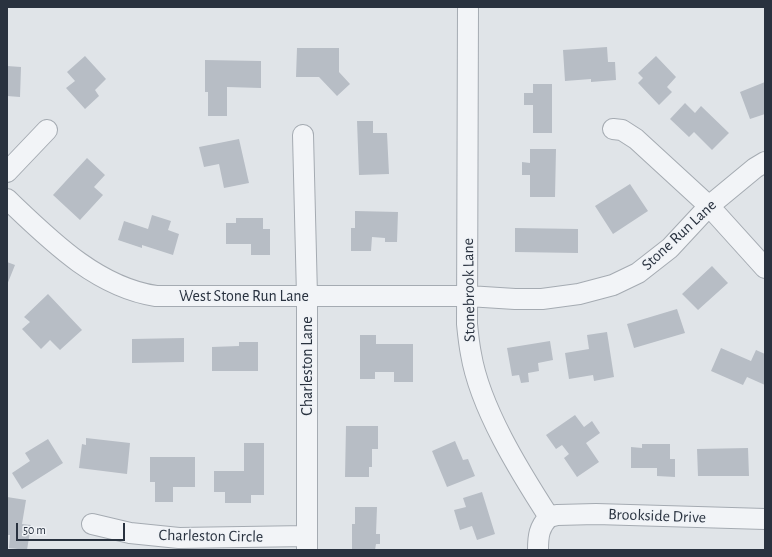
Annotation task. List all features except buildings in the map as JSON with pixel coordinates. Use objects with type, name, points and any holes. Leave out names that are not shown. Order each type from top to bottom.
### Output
[{"type":"street","name":"Stonebrook Lane","points":[[468,7],[467,324],[471,355],[480,386],[499,433],[530,487],[549,516]]},
{"type":"street","points":[[7,172],[46,130]]},
{"type":"street","points":[[613,130],[622,130],[636,139],[709,206],[765,268]]},
{"type":"street","name":"Charleston Lane","points":[[303,135],[307,296],[307,543]]},
{"type":"street","name":"Stone Run Lane","points":[[513,299],[542,299],[579,294],[613,285],[638,273],[670,248],[709,206],[754,168],[765,162]]},
{"type":"street","name":"West Stone Run Lane","points":[[7,199],[39,229],[74,258],[121,288],[136,293],[156,296],[468,296],[513,299]]},
{"type":"street","name":"Brookside Drive","points":[[549,516],[596,514],[765,518]]},
{"type":"street","points":[[538,550],[541,525],[549,516]]},
{"type":"street","name":"Charleston Circle","points":[[92,524],[130,532],[178,538],[307,543]]}]
